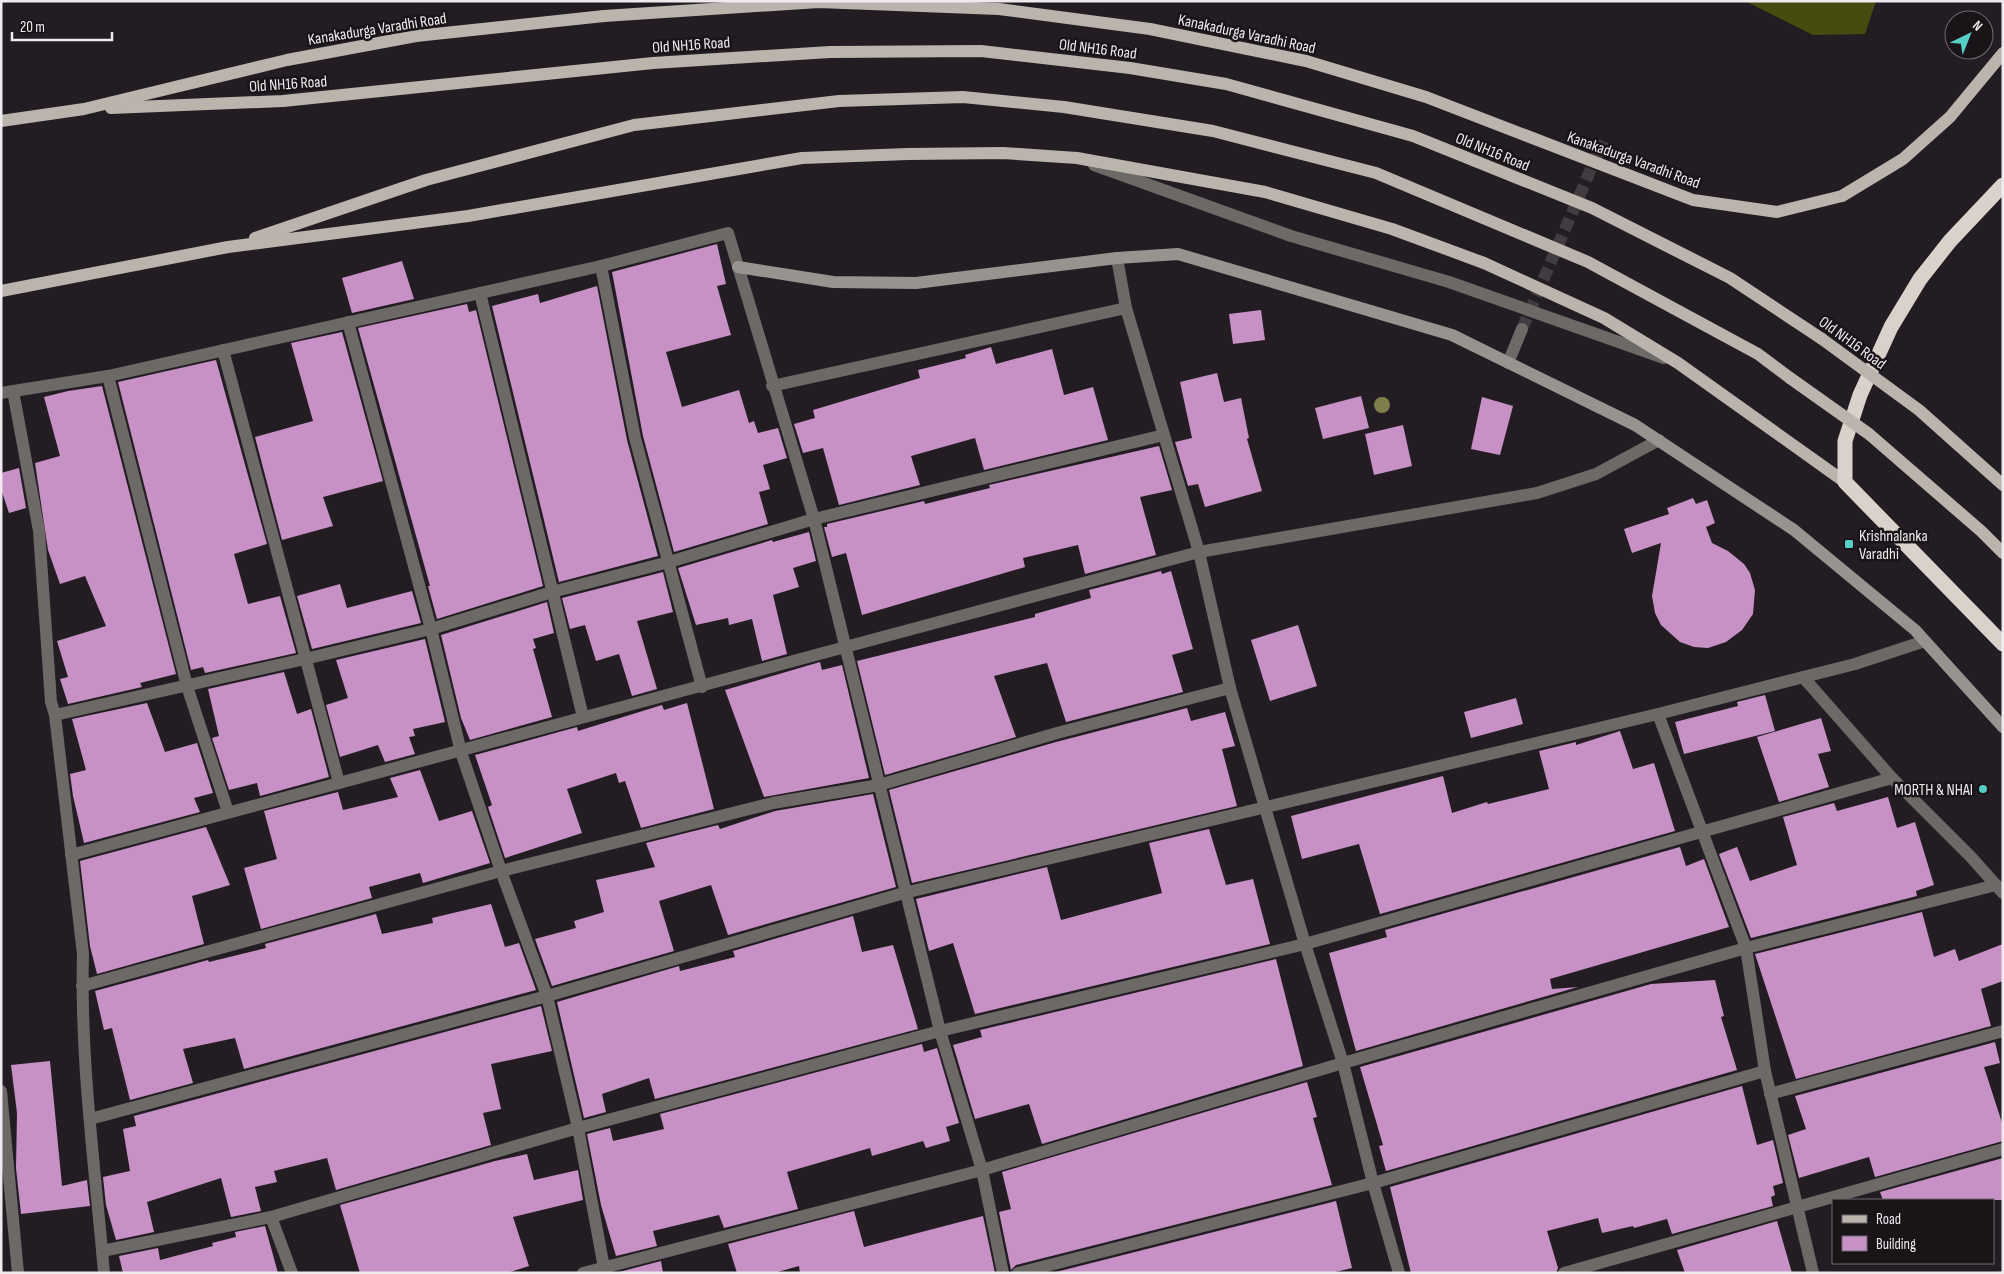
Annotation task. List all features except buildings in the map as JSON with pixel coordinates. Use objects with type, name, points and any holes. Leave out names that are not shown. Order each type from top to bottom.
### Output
[{"type":"highway","points":[[2003,184],[1950,241],[1920,279],[1891,327],[1860,395],[1845,441],[1845,482],[2003,644]]},
{"type":"highway","points":[[1983,622],[2003,624]]},
{"type":"main road","name":"Kanakadurga Varadhi Road","points":[[84,109],[287,60],[416,36],[604,16],[819,2],[999,9],[1150,29],[1306,61],[1426,97],[1693,200],[1777,212],[1842,196],[1903,159],[1950,117],[2003,53]]},
{"type":"main road","name":"Old NH16 Road","points":[[84,109],[283,101],[653,63],[830,52],[981,51],[1130,68],[1226,84],[1422,140],[1592,208],[1730,278],[1822,339],[1919,410],[2003,485]]},
{"type":"main road","points":[[228,247],[426,180],[634,125],[839,101],[963,97],[1064,107],[1213,131],[1376,173],[1588,262],[1758,354],[1869,434],[1981,531],[2003,554]]},
{"type":"main road","points":[[1,121],[84,109]]},
{"type":"main road","points":[[1,291],[228,247],[468,216],[802,158],[1003,153],[1077,158],[1265,192],[1392,229],[1484,262],[1604,318],[1678,363],[1845,482]]},
{"type":"street","points":[[1077,158],[1292,236],[1449,282],[1678,363]]},
{"type":"street","points":[[104,1273],[90,1119],[82,986],[83,954],[55,715],[51,702],[39,531],[7,392],[108,376],[601,266],[728,233],[772,386],[814,519],[904,892],[940,1031],[982,1170],[1003,1273]]},
{"type":"street","points":[[738,267],[833,282],[916,283],[1117,258],[1178,254],[1452,335],[1659,440],[1794,530],[1915,630],[2003,727]]},
{"type":"street","points":[[1117,258],[1126,308],[1199,552],[1230,688],[1305,944],[1343,1062],[1373,1183],[1399,1273]]},
{"type":"street","points":[[601,266],[635,438],[702,687]]},
{"type":"street","points":[[480,293],[583,717]]},
{"type":"street","points":[[772,386],[1126,308]]},
{"type":"street","points":[[348,322],[431,629],[461,752],[501,871],[547,996],[578,1128],[604,1270]]},
{"type":"street","points":[[1508,363],[1522,329]]},
{"type":"street","points":[[222,350],[339,783]]},
{"type":"street","points":[[108,376],[187,686],[228,812]]},
{"type":"street","points":[[55,715],[305,660],[431,629],[552,592],[669,562],[814,519],[1164,435]]},
{"type":"street","points":[[72,855],[228,812],[461,752],[583,717],[702,687],[1199,552],[1537,493],[1596,474],[1659,440]]},
{"type":"street","points":[[90,1119],[547,996],[904,892],[1658,714],[1855,664],[1925,641]]},
{"type":"street","points":[[583,1273],[604,1270],[982,1170],[1343,1062],[1746,948],[1999,889],[1971,857],[1892,778],[1804,677]]},
{"type":"street","points":[[82,986],[501,871],[773,803],[879,786],[1057,733],[1230,688]]},
{"type":"street","points":[[1658,714],[1700,831],[1746,948],[1765,1071],[1813,1273]]},
{"type":"street","points":[[102,1252],[271,1217],[578,1128],[940,1031],[1305,944],[1892,778]]},
{"type":"street","points":[[1770,1094],[2003,1031]]},
{"type":"street","points":[[1018,1273],[1373,1183],[1765,1071]]},
{"type":"street","points":[[1,1091],[18,1273]]},
{"type":"street","points":[[1564,1273],[2003,1149]]},
{"type":"street","points":[[271,1217],[292,1273]]},
{"type":"shaded area","points":[[1745,1],[1876,1],[1865,34],[1813,35]]},
{"type":"tunnel","points":[[1522,329],[1603,141]]},
{"type":"place","name":"Krishnalanka Varadhi","points":[[1849,544]]},
{"type":"place","name":"MORTH & NHAI","points":[[1983,789]]}]
